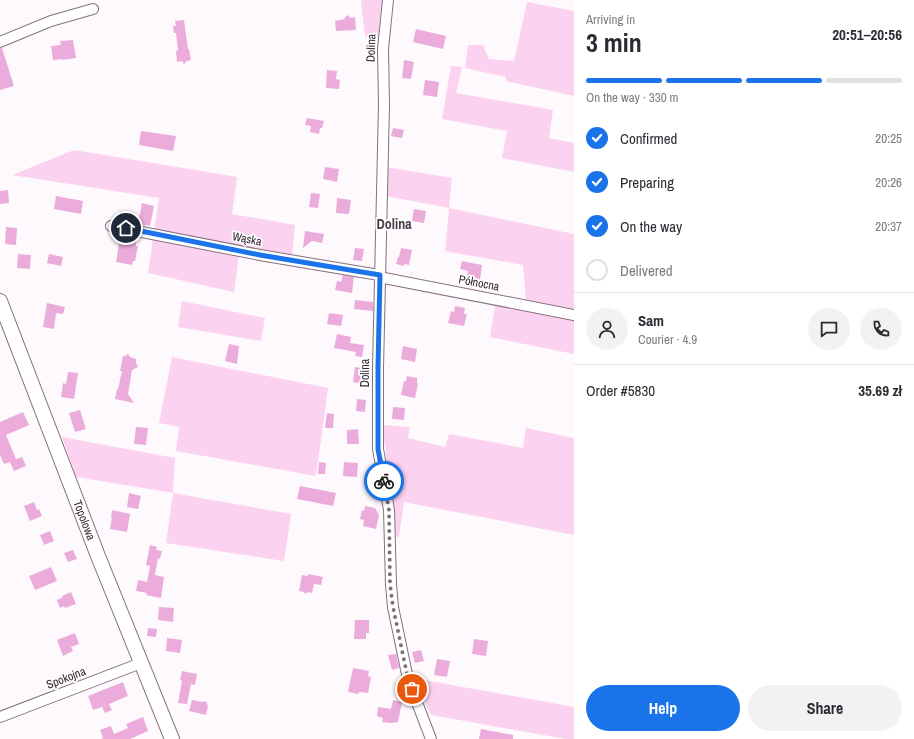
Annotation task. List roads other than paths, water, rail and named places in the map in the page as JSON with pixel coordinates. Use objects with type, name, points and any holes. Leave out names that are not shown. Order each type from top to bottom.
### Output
[{"type":"street","name":"Dolina","points":[[388,0],[383,49],[378,449],[389,510],[390,584],[393,607],[408,679],[431,739]]},
{"type":"street","points":[[0,42],[51,21],[93,8]]},
{"type":"street","name":"Wąska","points":[[111,226],[379,276]]},
{"type":"street","name":"Północna","points":[[379,276],[574,315]]},
{"type":"street","name":"Topolowa","points":[[0,301],[98,556],[172,739]]},
{"type":"street","name":"Spokojna","points":[[0,718],[141,663]]},
{"type":"district","name":"Dolina","points":[[394,224]]}]
